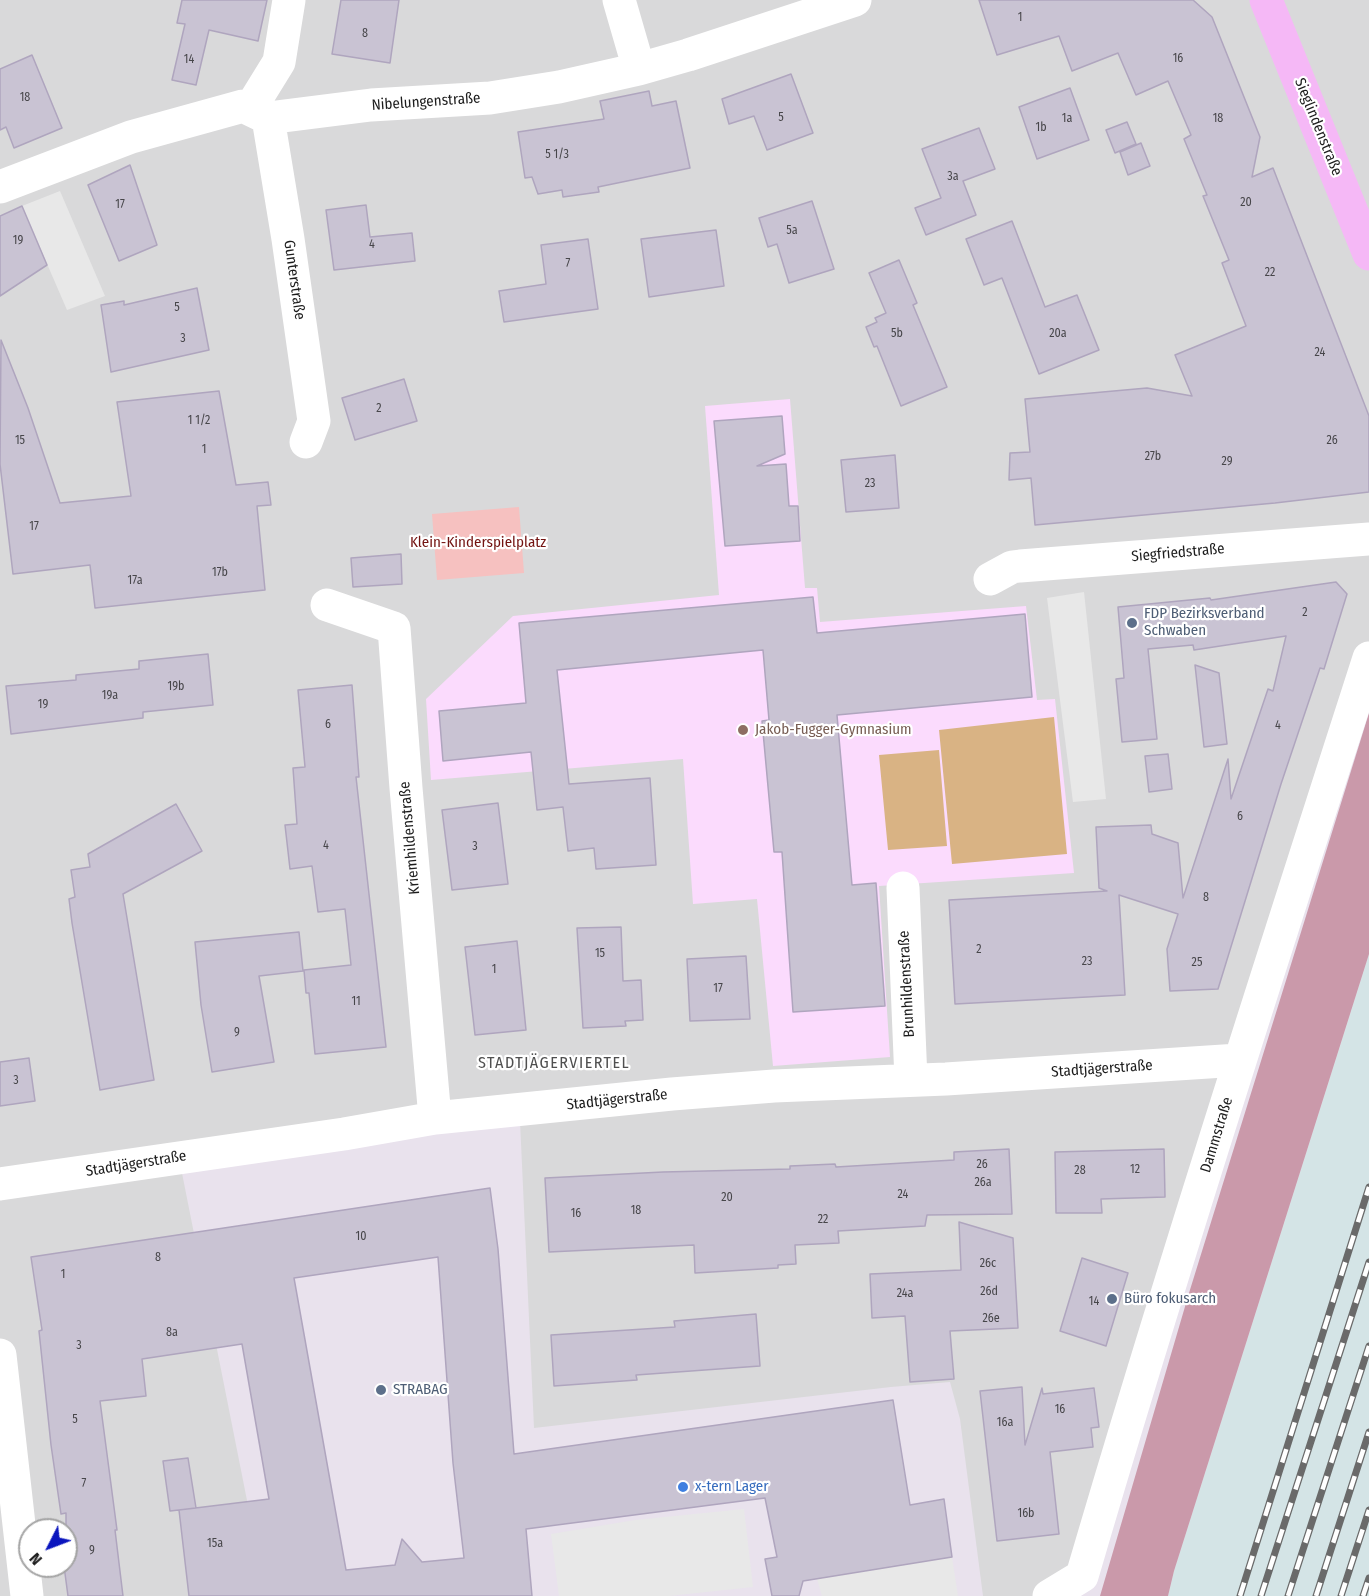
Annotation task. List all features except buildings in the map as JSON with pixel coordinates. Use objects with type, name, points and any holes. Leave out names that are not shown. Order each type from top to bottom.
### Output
[{"type":"street","points":[[259,114],[279,62],[289,0]]},
{"type":"street","points":[[619,0],[639,69]]},
{"type":"street","name":"Nibelungenstraße","points":[[0,187],[131,137],[243,106],[259,114],[490,98],[560,87],[688,55],[855,0]]},
{"type":"street","name":"Sieglindenstraße","points":[[1266,0],[1369,254]]},
{"type":"street","name":"Gunterstraße","points":[[259,114],[288,239],[314,421],[306,442]]},
{"type":"street","name":"Siegfriedstraße","points":[[990,579],[1012,567],[1020,566],[1369,539]]},
{"type":"street","name":"Kriemhildenstraße","points":[[327,605],[394,628],[435,1118]]},
{"type":"street","name":"Dammstraße","points":[[1049,1596],[1082,1576],[1143,1368],[1239,1060],[1369,658]]},
{"type":"street","name":"Brunhildenstraße","points":[[903,888],[911,1080]]},
{"type":"street","name":"Stadtjägerstraße","points":[[0,1184],[344,1134],[435,1118],[672,1094],[774,1086],[1239,1060]]},
{"type":"street","points":[[0,1355],[27,1596]]},
{"type":"shaded area","points":[[0,0],[1369,0],[1369,667],[1068,1596],[983,1596],[960,1419],[950,1382],[534,1428],[520,1121],[179,1158],[266,1596],[0,1596]]},
{"type":"shaded area","points":[[60,191],[105,296],[67,310],[22,206]]},
{"type":"shaded area","name":"Jakob-Fugger-Gymnasium","points":[[790,399],[805,588],[817,588],[820,622],[1026,606],[1037,700],[1055,699],[1074,873],[879,886],[890,1057],[773,1066],[757,899],[693,904],[683,759],[431,780],[426,699],[513,616],[719,595],[705,406]]},
{"type":"shaded area","points":[[1084,592],[1106,799],[1073,802],[1047,598]]},
{"type":"shaded area","points":[[1369,713],[1369,954],[1168,1596],[1100,1596],[1189,1293]]},
{"type":"shaded area","points":[[1054,717],[1067,854],[952,864],[939,730]]},
{"type":"shaded area","points":[[939,750],[947,846],[888,850],[879,755]]},
{"type":"shaded area","points":[[1369,954],[1369,1596],[1168,1596],[1174,1571]]},
{"type":"shaded area","points":[[744,1509],[753,1587],[669,1596],[559,1596],[551,1534],[635,1520]]},
{"type":"shaded area","points":[[952,1557],[958,1596],[822,1596],[817,1579]]},
{"type":"green space","name":"Klein-Kinderspielplatz","points":[[519,507],[524,573],[437,580],[432,514]]},
{"type":"railway","points":[[1240,1596],[1369,1187]]},
{"type":"railway","points":[[1261,1596],[1369,1262]]},
{"type":"railway","points":[[1288,1596],[1369,1346]]},
{"type":"railway","points":[[1316,1596],[1369,1432]]},
{"type":"railway","points":[[1341,1596],[1369,1510]]},
{"type":"railway","points":[[1363,1596],[1369,1578]]},
{"type":"place","name":"FDP Bezirksverband Schwaben","points":[[1132,623]]},
{"type":"place","name":"Jakob-Fugger-Gymnasium","points":[[743,730]]},
{"type":"place","name":"Büro fokusarch","points":[[1112,1299]]},
{"type":"place","name":"STRABAG","points":[[381,1390]]},
{"type":"place","name":"x-tern Lager","points":[[683,1487]]},
{"type":"district","name":"STADTJÄGERVIERTEL","points":[[554,1064]]}]
